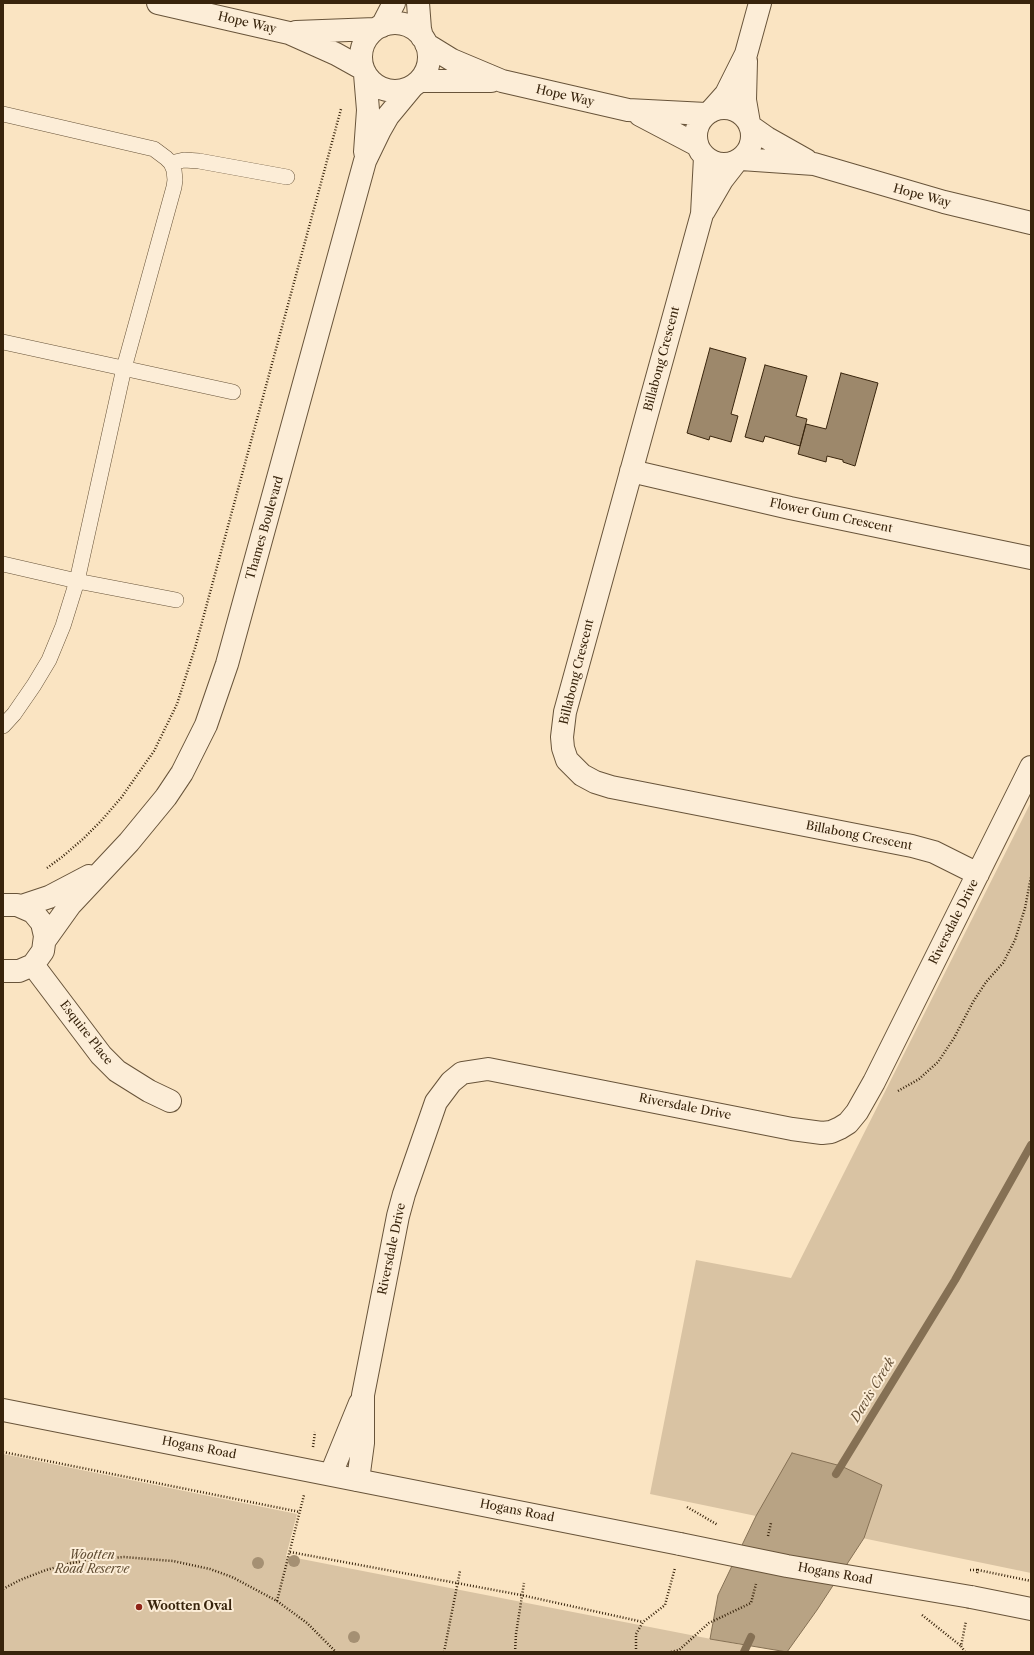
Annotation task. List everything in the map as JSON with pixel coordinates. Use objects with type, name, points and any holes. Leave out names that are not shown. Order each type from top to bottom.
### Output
[{"type":"street","name":"Hope Way","points":[[158,3],[289,32],[341,32],[379,28]]},
{"type":"street","points":[[394,3],[379,28],[367,38],[363,46],[361,56],[364,72],[372,82],[385,90],[402,91],[415,84],[425,72],[428,65],[429,54],[420,29],[418,3]]},
{"type":"street","points":[[746,54],[745,100],[752,137],[751,146],[747,153],[739,160],[731,164],[712,162],[701,151],[697,130],[700,122],[726,94],[746,54],[760,3]]},
{"type":"street","points":[[379,28],[398,23],[416,30],[424,40]]},
{"type":"street","name":"Hope Way","points":[[289,32],[336,54],[364,72]]},
{"type":"street","name":"Hope Way","points":[[424,40],[452,60],[502,82]]},
{"type":"street","name":"Thames Boulevard","points":[[364,72],[368,110],[365,161]]},
{"type":"street","name":"Hope Way","points":[[415,84],[446,80],[502,82],[628,110],[708,113]]},
{"type":"street","name":"Thames Boulevard","points":[[33,964],[43,951],[45,940],[70,906],[151,817],[182,773],[206,725],[218,694],[365,161],[388,116],[415,84]]},
{"type":"street","points":[[708,113],[720,109],[733,110],[744,116],[750,125]]},
{"type":"street","name":"Hope Way","points":[[628,110],[677,133],[701,151]]},
{"type":"street","name":"Hope Way","points":[[750,125],[767,138],[814,164],[944,202],[1031,223]]},
{"type":"street","name":"Billabong Crescent","points":[[701,151],[702,214]]},
{"type":"street","name":"Hope Way","points":[[739,160],[814,164]]},
{"type":"street","name":"Billabong Crescent","points":[[739,160],[722,180],[702,214],[565,712],[562,737],[563,748],[568,760],[574,768],[594,782],[611,787],[934,852],[978,874]]},
{"type":"street","name":"Flower Gum Crescent","points":[[631,471],[804,511],[1031,558]]},
{"type":"street","name":"Riversdale Drive","points":[[358,1480],[363,1443],[363,1395],[404,1194],[436,1102],[451,1082],[462,1073],[488,1069],[500,1070],[792,1129],[822,1133],[831,1132],[848,1123],[857,1112],[1031,767]]},
{"type":"street","name":"Thames Boulevard","points":[[12,906],[49,897],[106,866]]},
{"type":"street","points":[[12,906],[33,912],[40,919],[45,940]]},
{"type":"street","points":[[5,972],[22,971],[33,964]]},
{"type":"street","name":"Esquire Place","points":[[33,964],[101,1055],[117,1071],[149,1091],[170,1101]]},
{"type":"street","name":"Riversdale Drive","points":[[331,1474],[363,1395]]},
{"type":"street","name":"Hogans Road","points":[[3,1410],[331,1474],[787,1566],[970,1597],[1031,1609]]},
{"type":"lane","points":[[3,114],[154,149],[171,163],[174,170],[174,187],[124,368],[77,581],[63,626],[49,660],[14,714],[3,726]]},
{"type":"lane","points":[[171,163],[184,160],[199,161],[287,177]]},
{"type":"lane","points":[[3,342],[233,392]]},
{"type":"lane","points":[[3,564],[77,581],[176,600]]},
{"type":"path","points":[[44,870],[62,857],[82,839],[101,821],[121,798],[154,751],[177,704],[195,648],[343,103]]},
{"type":"path","points":[[894,1090],[899,1092],[919,1079],[938,1062],[954,1038],[973,1002],[986,982],[1003,963],[1015,940],[1025,908],[1031,877]]},
{"type":"path","points":[[278,1600],[300,1512],[315,1432]]},
{"type":"path","points":[[3,1452],[300,1512]]},
{"type":"path","points":[[767,1537],[771,1522]]},
{"type":"path","points":[[290,1552],[521,1595],[643,1622]]},
{"type":"path","points":[[3,1589],[26,1578],[71,1563],[97,1559],[124,1557],[179,1562],[210,1569],[232,1577],[278,1600],[307,1623],[336,1652]]},
{"type":"path","points":[[636,1652],[636,1634],[643,1622],[665,1605],[675,1565]]},
{"type":"path","points":[[978,1570],[1031,1581]]},
{"type":"path","points":[[444,1652],[460,1571]]},
{"type":"path","points":[[671,1652],[679,1650],[709,1623],[752,1603],[757,1581]]},
{"type":"path","points":[[515,1652],[521,1595],[524,1583]]},
{"type":"path","points":[[961,1646],[966,1652]]},
{"type":"green space","points":[[1031,802],[1031,1573],[650,1494],[696,1260],[791,1278]]},
{"type":"green space","name":"Wootten Road Reserve","points":[[3,1454],[297,1514],[286,1556],[747,1646],[744,1652],[3,1652]]},
{"type":"shaded area","points":[[792,1453],[841,1466],[882,1485],[864,1538],[817,1610],[787,1652],[710,1639],[718,1595],[756,1516]]},
{"type":"building","points":[[710,348],[746,358],[731,414],[738,416],[731,442],[710,436],[709,440],[687,433]]},
{"type":"building","points":[[765,365],[807,376],[796,416],[807,419],[800,446],[765,436],[763,442],[745,437]]},
{"type":"building","points":[[841,373],[878,383],[855,466],[843,462],[843,460],[827,456],[826,462],[798,454],[806,424],[826,429]]},
{"type":"waterway","name":"Davis Creek","points":[[836,1474],[955,1280],[1031,1145]]},
{"type":"waterway","name":"Davis Creek","points":[[744,1652],[751,1637]]},
{"type":"place","name":"Wootten Oval","points":[[139,1607]]}]
